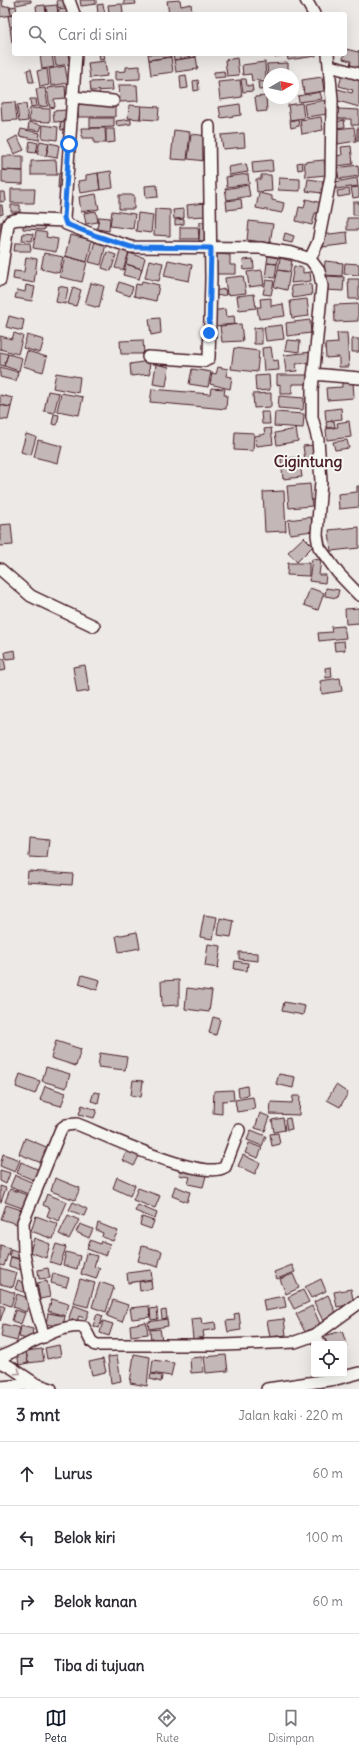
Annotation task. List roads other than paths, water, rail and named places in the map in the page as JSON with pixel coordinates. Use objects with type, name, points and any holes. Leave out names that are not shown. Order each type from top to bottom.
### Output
[{"type":"street","points":[[69,0],[73,12]]},
{"type":"street","points":[[306,0],[313,12]]},
{"type":"street","points":[[64,221],[76,56]]},
{"type":"street","points":[[310,259],[318,242],[331,176],[332,100],[328,56]]},
{"type":"street","points":[[330,66],[359,74]]},
{"type":"street","points":[[72,97],[113,101]]},
{"type":"street","points":[[148,357],[208,360],[211,248],[209,126]]},
{"type":"street","points":[[0,280],[4,248],[10,221],[19,219],[64,221],[69,226],[131,247],[260,248],[292,253],[310,259],[319,271],[322,286],[313,374],[312,417],[318,440],[321,481],[317,535],[319,547],[338,573],[359,596]]},
{"type":"street","points":[[313,374],[359,378]]},
{"type":"street","points":[[0,569],[32,596],[94,626]]},
{"type":"street","points":[[44,1337],[32,1296],[24,1254],[23,1222],[60,1129],[66,1125],[77,1124],[164,1160],[212,1170],[225,1167],[239,1130]]},
{"type":"street","points":[[0,1358],[44,1337],[73,1326],[84,1327],[91,1342],[96,1345],[278,1344],[317,1339],[359,1303]]},
{"type":"street","points":[[0,1362],[36,1384],[51,1389]]},
{"type":"street","points":[[347,1374],[359,1373]]},
{"type":"street","points":[[267,1389],[330,1377]]},
{"type":"street","points":[[0,1387],[36,1384]]},
{"type":"district","name":"Cigintung","points":[[308,461]]}]
